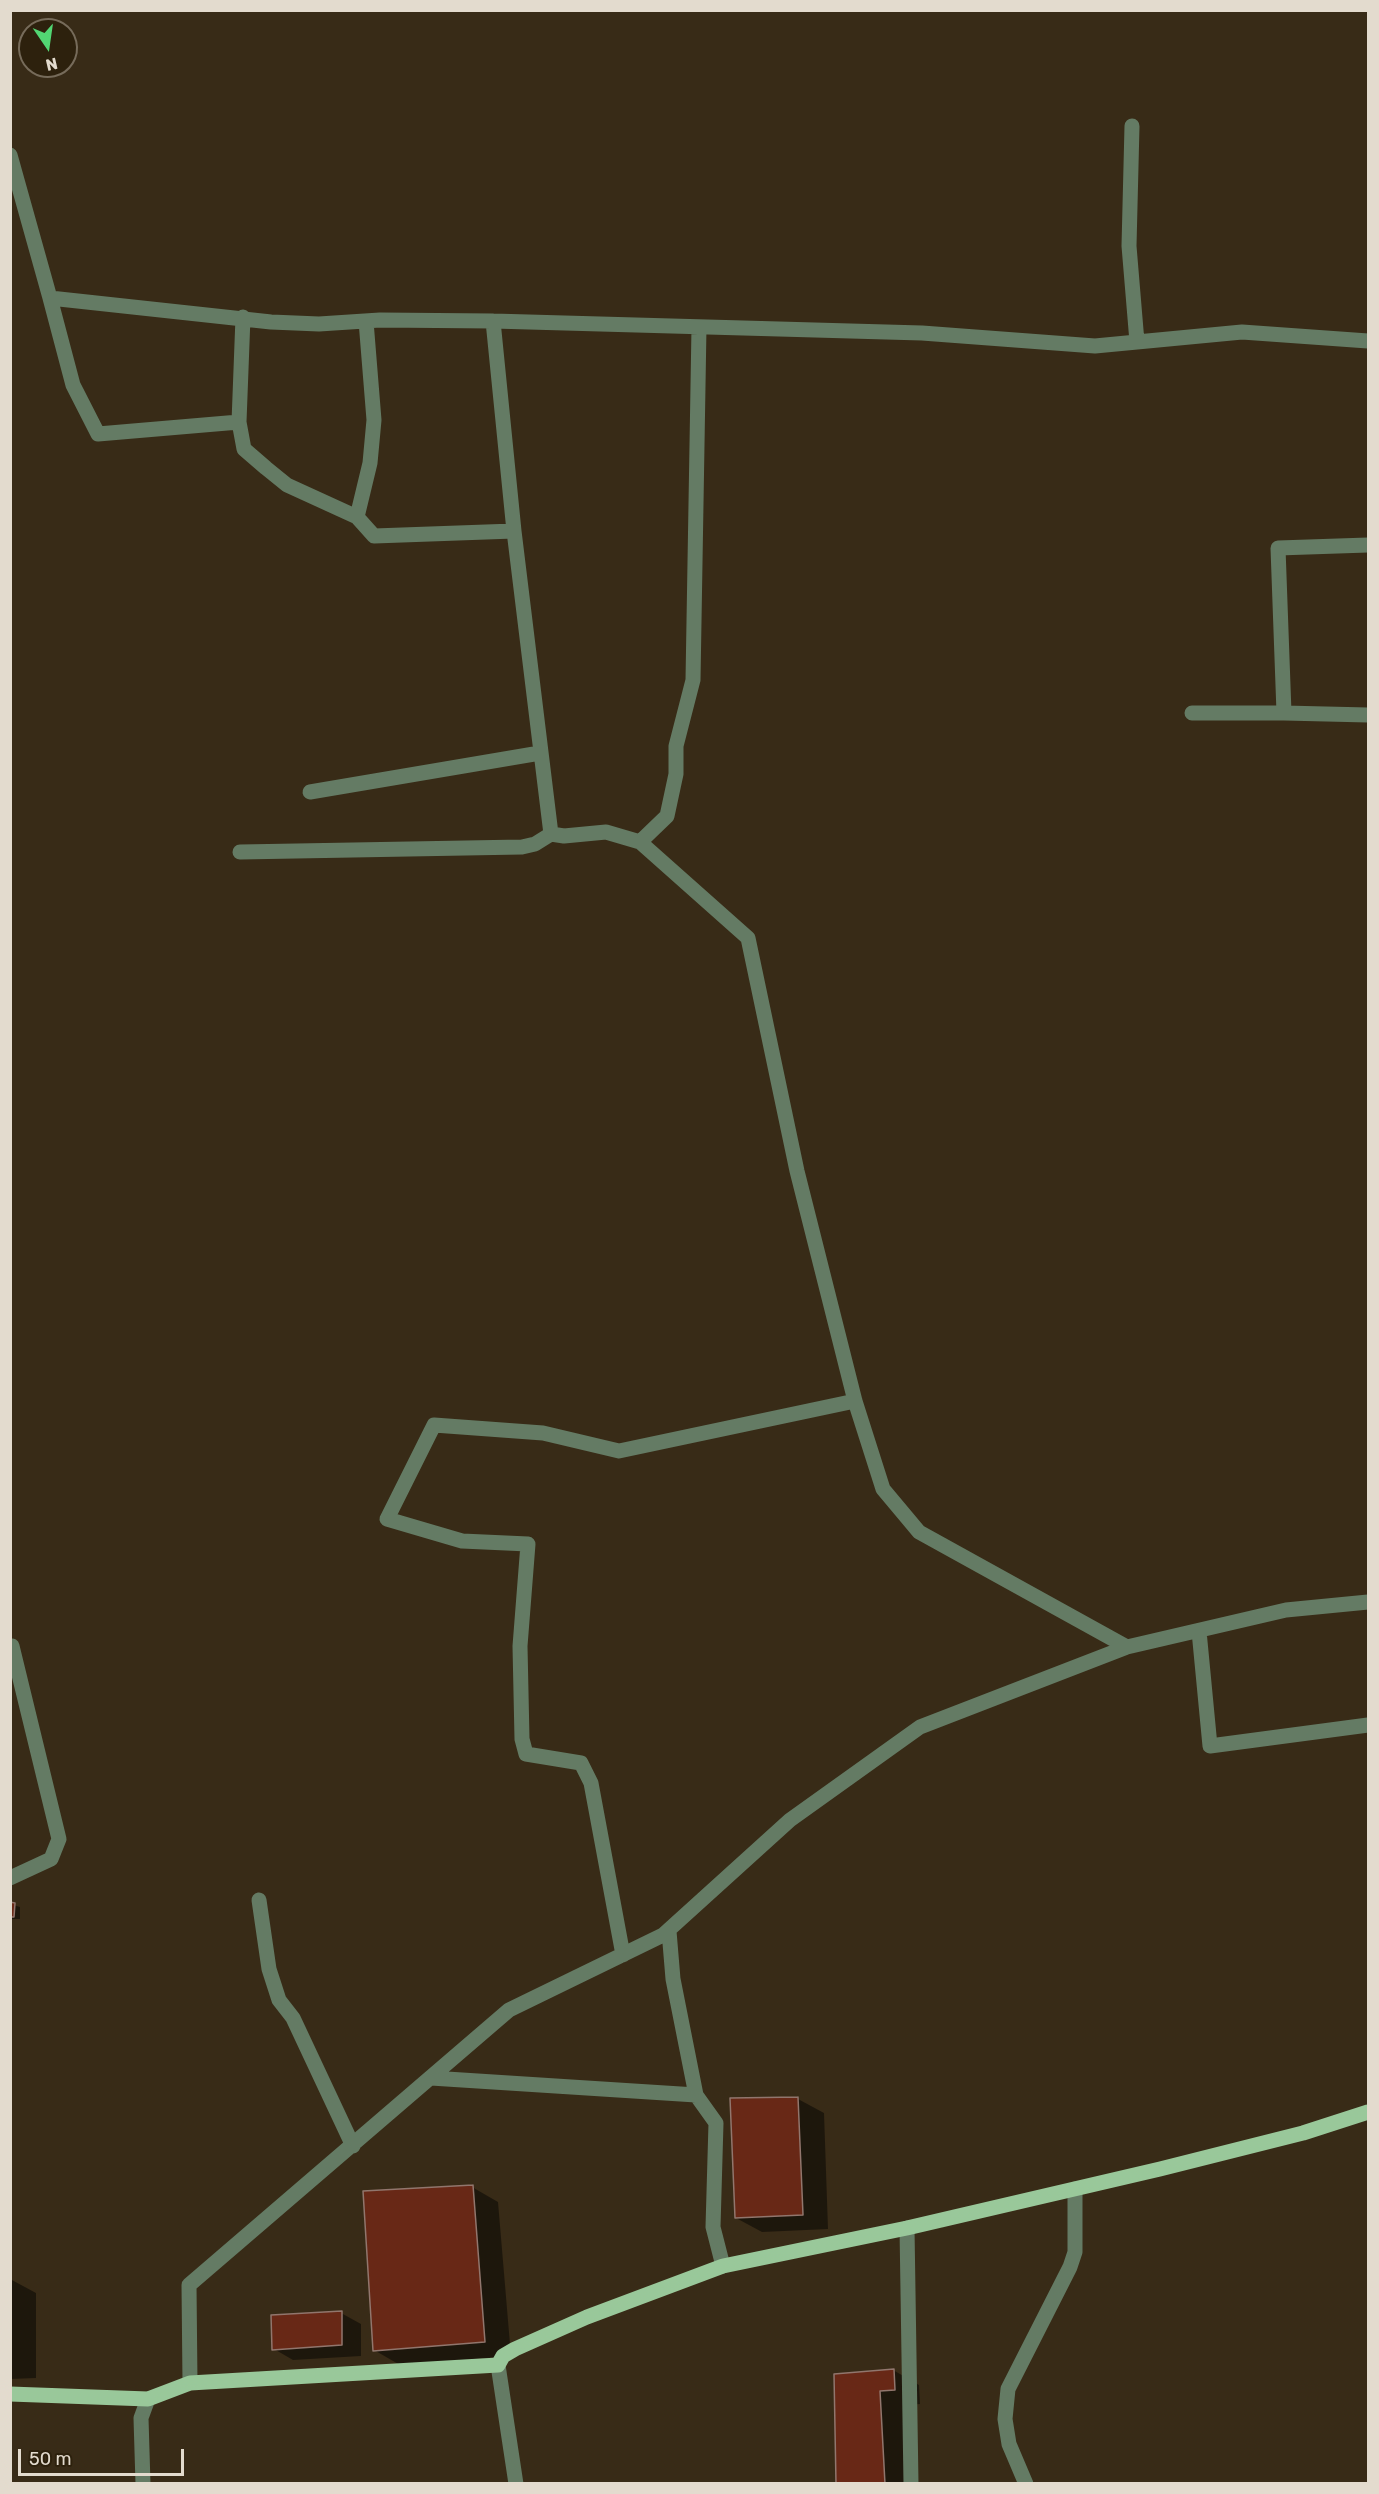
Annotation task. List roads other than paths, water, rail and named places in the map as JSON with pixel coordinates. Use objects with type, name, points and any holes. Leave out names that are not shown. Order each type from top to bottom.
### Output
[{"type":"main road","points":[[10,2394],[148,2399],[190,2383],[498,2365],[503,2356],[525,2344],[587,2317],[723,2266],[907,2228],[1075,2189],[1303,2133],[1368,2112]]},
{"type":"street","points":[[1132,126],[1129,246],[1137,342]]},
{"type":"street","points":[[10,154],[73,385],[98,435],[239,422]]},
{"type":"street","points":[[50,298],[319,324],[366,321],[493,321],[922,333],[1095,346],[1242,332],[1368,341]]},
{"type":"street","points":[[243,317],[239,422],[244,449],[266,468],[288,485],[357,517],[374,536],[514,531]]},
{"type":"street","points":[[357,517],[370,463],[374,420],[366,321]]},
{"type":"street","points":[[493,321],[514,531],[551,834]]},
{"type":"street","points":[[640,843],[667,816],[676,774],[676,746],[693,680],[699,327]]},
{"type":"street","points":[[1284,713],[1278,548],[1368,545]]},
{"type":"street","points":[[1192,713],[1368,715]]},
{"type":"street","points":[[310,792],[540,753]]},
{"type":"street","points":[[240,852],[522,847],[535,844],[551,834],[564,836],[606,832],[640,843],[748,938],[797,1171],[855,1401],[884,1489],[919,1532],[1127,1647]]},
{"type":"street","points":[[623,1955],[591,1783],[581,1763],[526,1755],[522,1739],[520,1646],[528,1544],[462,1541],[387,1519],[434,1425],[543,1433],[619,1450],[855,1401]]},
{"type":"street","points":[[190,2383],[189,2285],[509,2010],[669,1931],[790,1820],[920,1726],[1127,1647],[1287,1610],[1368,1602]]},
{"type":"street","points":[[1199,1630],[1210,1746],[1368,1725]]},
{"type":"street","points":[[10,1878],[51,1858],[59,1839],[12,1646]]},
{"type":"street","points":[[259,1900],[269,1969],[279,2000],[293,2018],[353,2146]]},
{"type":"street","points":[[669,1931],[673,1979],[696,2095],[716,2123],[713,2227],[723,2266]]},
{"type":"street","points":[[431,2078],[696,2095]]},
{"type":"street","points":[[1026,2484],[1009,2444],[1005,2419],[1008,2389],[1070,2267],[1075,2252],[1075,2189]]},
{"type":"street","points":[[907,2228],[911,2484]]},
{"type":"street","points":[[498,2365],[516,2484]]},
{"type":"street","points":[[143,2484],[141,2418],[148,2399]]}]
